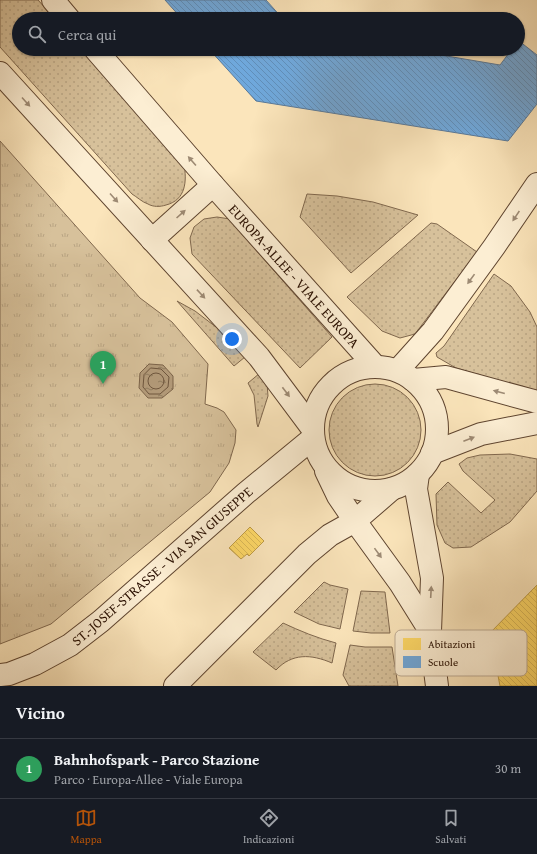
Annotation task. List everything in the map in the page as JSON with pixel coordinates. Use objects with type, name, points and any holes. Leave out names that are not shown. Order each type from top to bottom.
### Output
[{"type":"street","points":[[53,0],[63,12]]},
{"type":"street","name":"EUROPA-ALLEE - VIALE EUROPA","points":[[101,56],[213,185],[375,366]]},
{"type":"street","points":[[0,73],[259,357],[312,433],[317,453],[325,466],[338,496],[355,522],[400,583],[429,630]]},
{"type":"street","points":[[406,375],[420,345],[433,331],[494,247],[537,184]]},
{"type":"street","points":[[152,240],[213,185]]},
{"type":"street","points":[[312,433],[317,404],[330,384],[351,370],[375,366],[386,367],[406,375],[446,377],[537,402]]},
{"type":"street","points":[[325,466],[338,480],[364,490],[378,491],[392,489],[406,483],[418,474],[432,453],[437,433],[435,413],[427,394],[406,375]]},
{"type":"street","points":[[432,453],[481,434],[537,422]]},
{"type":"street","name":"ST.-JOSEF-STRASSE - VIA SAN GIUSEPPE","points":[[0,675],[8,674],[35,664],[70,645],[101,622],[246,493],[271,473],[312,433]]},
{"type":"street","points":[[418,474],[416,489],[432,578],[430,630]]},
{"type":"street","points":[[175,686],[307,554],[330,535],[355,522],[392,489]]},
{"type":"street","points":[[436,676],[437,686]]},
{"type":"green space","points":[[0,0],[38,0],[49,12],[12,12],[12,56],[87,56],[184,164],[184,189],[178,199],[166,205],[154,206],[144,202],[132,194],[0,47]]},
{"type":"green space","points":[[0,141],[140,298],[172,322],[208,364],[205,404],[224,412],[236,430],[235,443],[229,463],[210,492],[51,624],[0,644]]},
{"type":"green space","points":[[307,194],[337,196],[373,202],[418,215],[351,273],[300,217]]},
{"type":"green space","points":[[217,217],[230,219],[332,337],[300,368],[192,254],[190,238],[194,227],[204,219]]},
{"type":"green space","points":[[431,223],[437,224],[477,252],[415,334],[400,338],[382,331],[347,297]]},
{"type":"green space","points":[[494,274],[511,286],[530,312],[537,327],[537,392],[456,368],[437,357],[436,353],[444,346]]},
{"type":"green space","points":[[177,301],[195,311],[216,327],[245,357],[234,366]]},
{"type":"green space","points":[[260,373],[267,383],[268,396],[258,427],[254,395],[248,383]]},
{"type":"green space","points":[[375,384],[392,388],[407,398],[417,413],[421,430],[417,447],[407,462],[392,472],[375,476],[358,472],[343,462],[333,447],[329,430],[333,413],[343,398],[358,388]]},
{"type":"green space","points":[[510,454],[537,459],[537,491],[510,522],[471,547],[453,548],[445,543],[437,525],[436,494],[448,482],[481,513],[495,500],[463,471],[459,464],[467,458],[480,455]]},
{"type":"green space","points":[[324,582],[348,589],[340,629],[319,624],[294,612]]},
{"type":"green space","points":[[361,591],[385,592],[390,633],[353,631]]},
{"type":"green space","points":[[283,623],[322,639],[336,643],[332,663],[317,658],[302,657],[289,660],[276,670],[253,652]]},
{"type":"green space","points":[[350,645],[365,647],[392,647],[395,676],[396,676],[398,686],[349,686],[343,675]]},
{"type":"water","points":[[149,364],[163,365],[173,376],[173,389],[162,398],[148,398],[139,388],[140,373]]},
{"type":"building: Abitazioni","points":[[250,527],[264,541],[249,556],[247,554],[241,559],[229,548]]},
{"type":"building: Abitazioni","points":[[537,585],[537,686],[500,686],[498,676],[527,676],[527,630],[493,630]]},
{"type":"building: Scuole","points":[[165,0],[266,0],[277,12],[176,12]]},
{"type":"building: Scuole","points":[[525,46],[537,55],[537,104],[508,141],[256,101],[215,56],[447,56],[500,65],[507,56],[525,56]]},
{"type":"place","name":"Bahnhofspark - Parco Stazione","points":[[103,384]]}]
